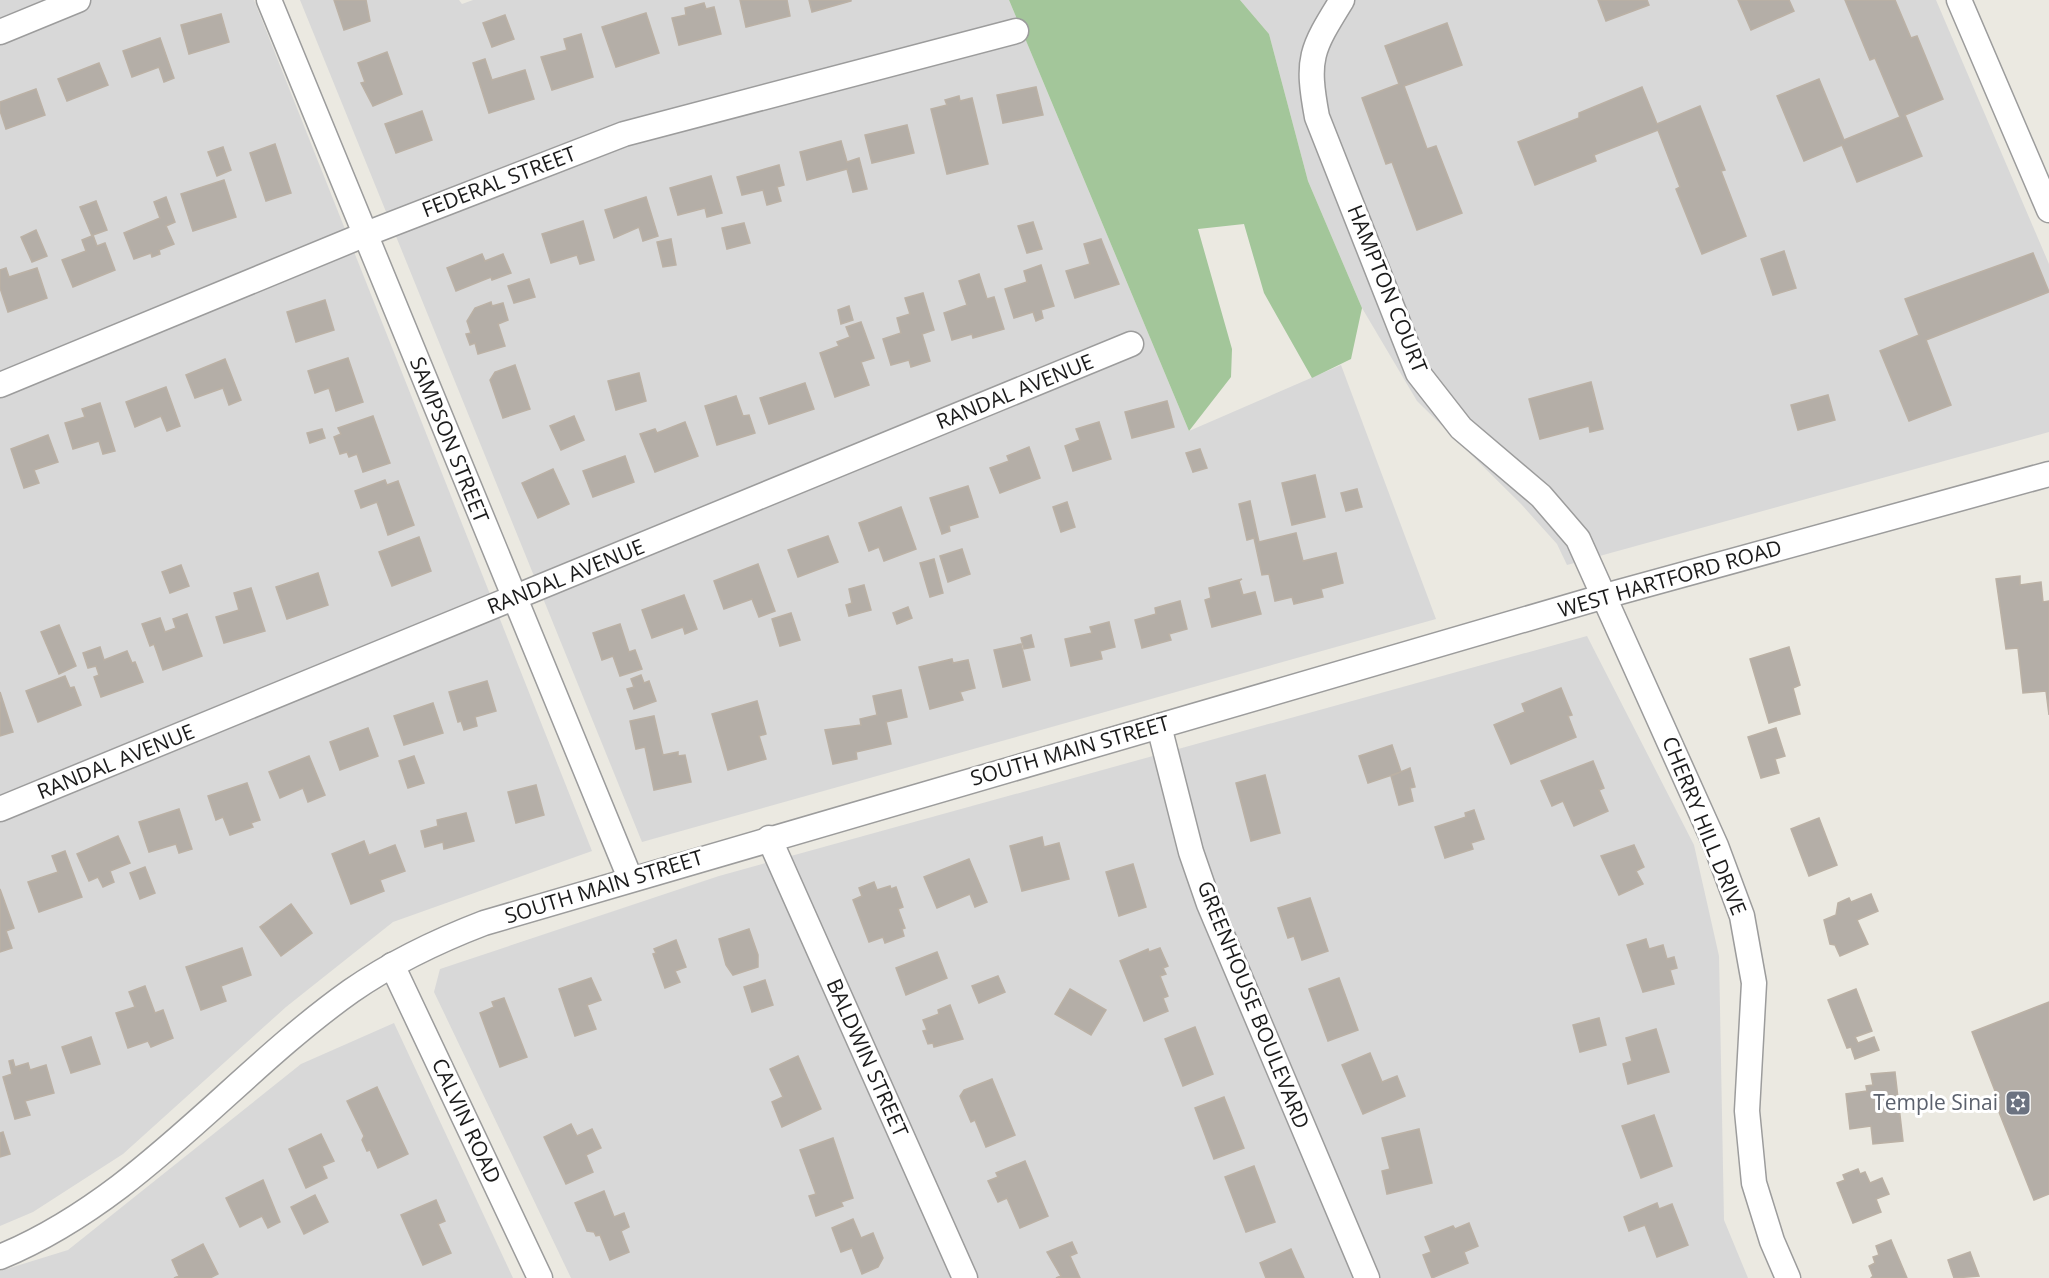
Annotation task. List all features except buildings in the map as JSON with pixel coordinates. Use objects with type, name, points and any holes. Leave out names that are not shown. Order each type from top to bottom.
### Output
[{"type":"street","points":[[0,32],[78,0]]},
{"type":"street","name":"SAMPSON STREET","points":[[269,0],[630,879]]},
{"type":"street","name":"HAMPTON COURT","points":[[1342,0],[1316,42],[1310,78],[1317,117],[1418,373],[1461,428],[1541,496],[1578,539],[1605,596]]},
{"type":"street","points":[[1959,0],[2049,210]]},
{"type":"street","name":"FEDERAL STREET","points":[[0,385],[366,234],[624,134],[1016,31]]},
{"type":"street","name":"RANDAL AVENUE","points":[[0,809],[1131,344]]},
{"type":"street","name":"WEST HARTFORD ROAD","points":[[1293,687],[1605,596],[2049,474]]},
{"type":"street","name":"CHERRY HILL DRIVE","points":[[1605,596],[1716,846],[1742,916],[1754,982],[1748,1111],[1754,1183],[1772,1241],[1788,1278]]},
{"type":"street","name":"SOUTH MAIN STREET","points":[[0,1257],[50,1233],[115,1192],[182,1137],[317,1018],[392,965],[441,940],[484,923],[630,879],[1293,687]]},
{"type":"street","name":"GREENHOUSE BOULEVARD","points":[[1159,726],[1191,852],[1209,904],[1367,1278]]},
{"type":"street","name":"BALDWIN STREET","points":[[769,838],[965,1278]]},
{"type":"street","name":"CALVIN ROAD","points":[[392,965],[540,1278]]},
{"type":"shaded area","points":[[0,0],[254,0],[592,851],[393,922],[286,1007],[123,1154],[33,1212],[0,1226]]},
{"type":"shaded area","points":[[300,0],[459,0],[462,4],[473,0],[1009,0],[1189,431],[1341,365],[1436,619],[642,842]]},
{"type":"shaded area","points":[[1240,0],[1936,0],[2049,264],[2049,432],[1567,565],[1557,544],[1521,504],[1417,401],[1362,308],[1308,181],[1269,34]]},
{"type":"shaded area","points":[[1587,636],[1694,845],[1719,956],[1724,1220],[1748,1278],[571,1278],[434,992],[440,969],[719,876]]},
{"type":"shaded area","points":[[394,1023],[513,1278],[0,1278],[0,1271],[68,1250],[301,1064]]},
{"type":"green space","points":[[1009,0],[1240,0],[1269,34],[1308,181],[1362,308],[1351,359],[1312,378],[1264,293],[1244,224],[1198,229],[1232,349],[1231,377],[1189,431]]},
{"type":"place","name":"Temple Sinai","points":[[2018,1103]]}]
